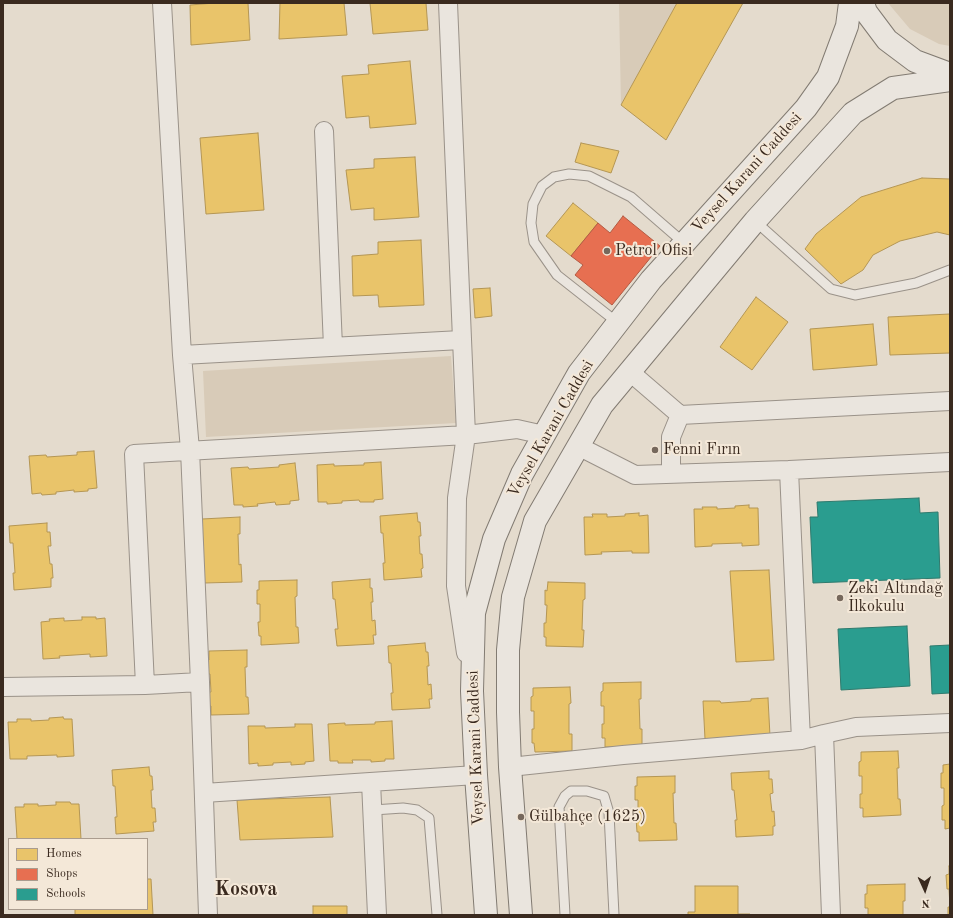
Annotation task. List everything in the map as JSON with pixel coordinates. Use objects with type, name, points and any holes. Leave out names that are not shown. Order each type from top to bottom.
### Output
[{"type":"main road","name":"Veysel Karani Caddesi","points":[[486,915],[476,775],[472,691],[474,613],[494,539],[522,474],[579,373],[651,280],[806,108],[828,77],[847,26],[850,3]]},
{"type":"main road","points":[[863,3],[866,12],[887,40],[915,61],[950,74]]},
{"type":"main road","name":"Veysel Karani Caddesi","points":[[520,915],[510,767],[508,650],[513,597],[535,521],[602,405],[755,221],[853,113],[893,88],[950,80]]},
{"type":"street","points":[[162,3],[182,355],[190,450],[208,915]]},
{"type":"street","points":[[448,3],[466,435],[458,498],[456,586],[472,691]]},
{"type":"street","points":[[324,131],[333,347]]},
{"type":"street","points":[[182,355],[461,340]]},
{"type":"street","points":[[630,372],[680,415],[950,401]]},
{"type":"street","points":[[671,474],[671,437],[680,415]]},
{"type":"street","points":[[145,684],[134,454],[466,435],[517,429],[544,435]]},
{"type":"street","points":[[578,446],[635,475],[789,470],[950,462]]},
{"type":"street","points":[[789,470],[800,740]]},
{"type":"street","points":[[3,687],[200,682]]},
{"type":"street","points":[[510,767],[622,755],[800,740],[856,727],[950,723]]},
{"type":"street","points":[[824,734],[831,915]]},
{"type":"street","points":[[204,793],[476,775]]},
{"type":"street","points":[[371,782],[377,915]]},
{"type":"lane","points":[[618,323],[558,275],[534,242],[531,222],[533,204],[542,186],[554,177],[569,174],[589,176],[631,197],[684,243]]},
{"type":"lane","points":[[755,221],[831,289],[855,295],[916,284],[950,270]]},
{"type":"lane","points":[[565,915],[560,807],[565,796],[571,791],[587,791],[604,796],[609,813],[614,915]]},
{"type":"lane","points":[[373,810],[403,808],[417,810],[429,818],[436,915]]},
{"type":"shaded area","points":[[619,3],[677,3],[621,105]]},
{"type":"shaded area","points":[[888,3],[950,3],[950,46],[939,44],[910,29]]},
{"type":"shaded area","points":[[451,356],[456,423],[206,437],[203,371]]},
{"type":"building: Homes","points":[[248,3],[250,40],[191,45],[190,5]]},
{"type":"building: Homes","points":[[280,3],[344,3],[347,35],[279,39]]},
{"type":"building: Homes","points":[[370,3],[426,3],[428,30],[373,34]]},
{"type":"building: Homes","points":[[677,3],[743,3],[666,140],[621,105]]},
{"type":"building: Homes","points":[[410,61],[416,124],[370,128],[369,116],[346,118],[342,76],[369,74],[368,65]]},
{"type":"building: Homes","points":[[258,133],[264,210],[206,214],[200,138]]},
{"type":"building: Homes","points":[[581,143],[619,151],[611,173],[575,162]]},
{"type":"building: Homes","points":[[415,157],[419,217],[374,220],[374,208],[351,210],[346,170],[374,168],[374,159]]},
{"type":"building: Homes","points":[[922,178],[950,179],[950,235],[937,232],[900,241],[873,255],[863,270],[841,284],[805,249],[816,234],[861,197]]},
{"type":"building: Homes","points":[[573,203],[598,223],[571,256],[546,236]]},
{"type":"building: Homes","points":[[421,240],[424,305],[379,307],[378,295],[353,296],[352,256],[378,254],[378,242]]},
{"type":"building: Homes","points":[[490,288],[492,316],[475,318],[473,289]]},
{"type":"building: Homes","points":[[756,297],[788,322],[752,370],[720,347]]},
{"type":"building: Homes","points":[[950,314],[950,353],[890,355],[888,317]]},
{"type":"building: Homes","points":[[873,324],[877,365],[813,370],[810,329]]},
{"type":"building: Homes","points":[[94,451],[97,488],[88,489],[88,491],[74,492],[74,490],[56,492],[56,494],[32,494],[29,456],[46,455],[47,457],[77,455],[77,452]]},
{"type":"building: Homes","points":[[381,462],[383,499],[374,500],[374,502],[360,502],[359,500],[327,504],[327,502],[318,502],[317,465],[364,465],[364,463]]},
{"type":"building: Homes","points":[[295,463],[299,500],[290,501],[290,504],[276,505],[275,502],[257,504],[258,506],[243,507],[243,505],[234,505],[231,468],[248,467],[249,469],[279,467],[279,465]]},
{"type":"building: Homes","points":[[749,505],[749,508],[758,508],[759,545],[742,546],[742,543],[712,544],[712,546],[695,547],[694,509],[703,509],[702,507],[717,507],[717,509],[735,508],[735,506]]},
{"type":"building: Homes","points":[[417,513],[418,522],[420,522],[421,536],[419,536],[420,554],[422,554],[422,577],[384,580],[383,563],[385,563],[380,516]]},
{"type":"building: Homes","points":[[639,513],[639,516],[648,515],[649,553],[632,553],[632,551],[601,552],[602,554],[585,555],[584,517],[593,517],[592,514],[607,514],[607,517],[625,516],[625,514]]},
{"type":"building: Homes","points":[[240,517],[240,534],[238,534],[239,565],[241,564],[242,582],[204,583],[202,519]]},
{"type":"building: Homes","points":[[47,523],[47,532],[50,532],[51,546],[48,546],[53,578],[51,578],[51,587],[14,590],[13,573],[15,573],[13,543],[10,543],[9,526]]},
{"type":"building: Homes","points":[[769,570],[774,660],[736,662],[730,571]]},
{"type":"building: Homes","points":[[370,579],[373,602],[371,602],[372,621],[375,620],[376,635],[373,635],[374,644],[337,646],[335,629],[338,629],[332,582]]},
{"type":"building: Homes","points":[[297,580],[297,596],[295,597],[296,627],[298,627],[299,643],[261,645],[258,622],[260,622],[260,604],[257,604],[257,590],[259,590],[259,581]]},
{"type":"building: Homes","points":[[548,582],[585,583],[582,630],[584,630],[583,647],[546,646],[546,637],[544,637],[544,623],[546,623],[547,605],[545,605],[545,590],[547,591]]},
{"type":"building: Homes","points":[[82,617],[96,617],[96,619],[105,618],[107,656],[90,657],[90,654],[59,656],[60,658],[43,659],[41,622],[50,621],[49,619],[64,618],[64,621],[82,620]]},
{"type":"building: Homes","points":[[425,643],[426,652],[428,652],[429,666],[427,666],[428,685],[431,684],[432,699],[429,699],[430,708],[392,710],[391,693],[393,693],[388,646]]},
{"type":"building: Homes","points":[[247,650],[247,667],[245,667],[246,697],[248,697],[249,714],[211,715],[208,692],[211,692],[210,674],[208,674],[207,660],[209,660],[209,651]]},
{"type":"building: Homes","points":[[641,682],[641,699],[639,699],[642,746],[605,747],[605,738],[602,738],[604,706],[601,706],[601,692],[603,691],[603,683]]},
{"type":"building: Homes","points":[[570,687],[571,703],[569,704],[569,734],[572,734],[572,751],[535,752],[534,743],[532,743],[534,711],[531,711],[531,697],[533,696],[533,688]]},
{"type":"building: Homes","points":[[768,698],[770,736],[705,739],[703,701],[720,701],[721,703]]},
{"type":"building: Homes","points":[[63,717],[64,719],[72,719],[74,756],[27,756],[27,759],[10,759],[8,722],[17,722],[17,719],[31,719],[31,721],[49,720],[49,718]]},
{"type":"building: Homes","points":[[392,721],[394,759],[371,762],[371,760],[352,760],[353,763],[338,763],[338,761],[330,761],[328,724],[375,724],[375,722]]},
{"type":"building: Homes","points":[[295,724],[312,724],[314,761],[305,762],[305,764],[291,765],[291,762],[258,766],[258,763],[249,764],[248,726],[265,726],[265,728],[295,727]]},
{"type":"building: Homes","points":[[898,751],[898,799],[900,799],[901,815],[863,817],[863,808],[860,808],[862,776],[859,776],[861,752]]},
{"type":"building: Homes","points":[[950,764],[950,828],[945,829],[945,820],[942,820],[944,788],[941,788],[941,773],[943,773],[943,765]]},
{"type":"building: Homes","points":[[149,767],[150,776],[152,776],[152,808],[155,808],[156,822],[153,822],[154,831],[116,834],[115,817],[117,817],[115,786],[113,786],[112,770]]},
{"type":"building: Homes","points":[[769,771],[769,779],[772,779],[773,793],[770,794],[772,812],[774,811],[775,826],[773,826],[773,835],[736,837],[735,820],[737,820],[731,773]]},
{"type":"building: Homes","points":[[675,776],[675,793],[673,793],[674,823],[676,823],[677,840],[639,841],[636,818],[638,818],[638,800],[635,800],[635,786],[637,786],[637,777]]},
{"type":"building: Homes","points":[[330,797],[333,837],[240,840],[237,800]]},
{"type":"building: Homes","points":[[56,802],[70,802],[71,804],[79,804],[81,838],[17,838],[15,807],[24,807],[24,804],[38,804],[38,806],[56,805]]},
{"type":"building: Homes","points":[[949,866],[950,907],[949,889],[947,889],[946,875],[949,874]]},
{"type":"building: Homes","points":[[148,879],[151,879],[153,915],[75,915],[75,910],[148,910]]},
{"type":"building: Homes","points":[[905,884],[903,915],[868,915],[868,908],[865,908],[865,894],[867,894],[867,885]]},
{"type":"building: Homes","points":[[695,886],[738,886],[738,914],[750,915],[688,915],[688,912],[695,912]]},
{"type":"building: Homes","points":[[313,906],[347,906],[347,915],[313,915]]},
{"type":"building: Homes","points":[[948,907],[950,907],[950,915],[948,915]]},
{"type":"building: Shops","points":[[623,216],[660,246],[612,305],[575,275],[583,265],[571,256],[598,223],[610,233]]},
{"type":"building: Schools","points":[[919,498],[920,513],[938,512],[940,578],[813,583],[810,517],[818,517],[817,502]]},
{"type":"building: Schools","points":[[907,626],[910,686],[841,690],[838,629]]},
{"type":"building: Schools","points":[[950,645],[950,693],[932,694],[930,646]]},
{"type":"place","name":"Petrol Ofisi","points":[[607,251]]},
{"type":"place","name":"Fenni Fırın","points":[[655,450]]},
{"type":"place","name":"Zeki Altındağ İlkokulu","points":[[840,598]]},
{"type":"place","name":"Gülbahçe (1625)","points":[[521,817]]},
{"type":"district","name":"Kosova","points":[[246,890]]}]
